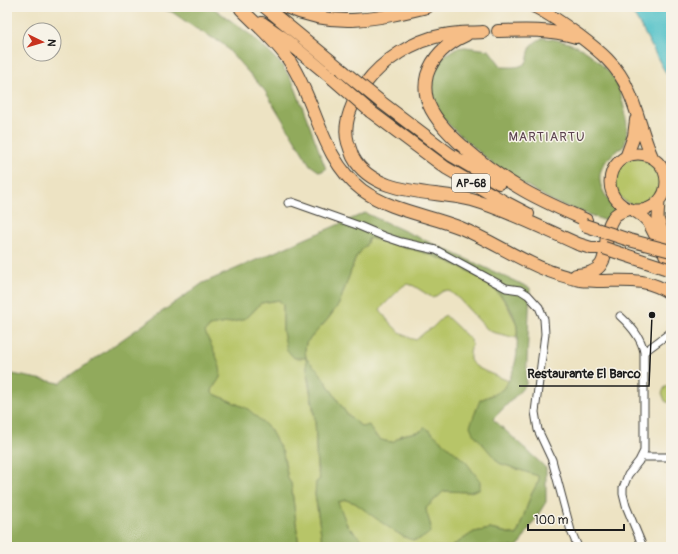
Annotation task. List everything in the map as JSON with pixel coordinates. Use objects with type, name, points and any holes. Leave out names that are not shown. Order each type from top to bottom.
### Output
[{"type":"highway","name":"AP-68","points":[[265,7],[381,102],[451,155],[514,192],[585,222]]},
{"type":"highway","points":[[286,7],[326,18],[364,20],[386,17],[427,7]]},
{"type":"highway","points":[[535,7],[561,22],[603,54],[622,76],[643,136],[655,159]]},
{"type":"highway","name":"AP-68","points":[[240,8],[282,37],[371,112],[446,168],[505,202],[579,241],[671,270]]},
{"type":"highway","points":[[240,8],[290,62],[306,91],[324,139],[340,167],[350,180],[375,199],[462,229],[533,265],[565,276],[582,280],[643,281],[654,284],[671,294]]},
{"type":"highway","points":[[498,31],[544,30],[566,34],[585,40]]},
{"type":"highway","points":[[579,241],[473,200],[404,190],[374,179],[364,172],[353,158],[348,140],[347,126],[354,103],[360,90],[368,80],[391,59],[422,41],[443,35],[480,32],[467,34],[449,44],[440,52],[433,62],[426,79],[426,92],[430,107],[436,118],[454,138],[496,173],[518,188],[585,222],[620,233],[629,240],[671,251]]},
{"type":"highway","points":[[628,155],[634,136],[636,114]]},
{"type":"highway","points":[[565,276],[581,275],[598,268],[606,253],[607,233],[613,218],[617,214],[629,209]]},
{"type":"main road","points":[[671,164],[640,153],[628,155],[621,158],[612,169],[610,182],[613,195],[617,201],[642,216],[648,222],[671,267]]},
{"type":"main road","points":[[655,159],[662,166],[666,179],[666,186],[660,200],[658,218],[671,257]]},
{"type":"main road","points":[[629,209],[646,209],[660,200],[671,188]]},
{"type":"street","points":[[288,202],[292,202],[358,225],[383,236],[436,250],[506,288],[520,290],[528,295],[539,307],[544,319],[545,334],[535,412],[538,430],[552,460],[571,531],[578,547]]},
{"type":"street","points":[[620,316],[638,335],[644,352],[644,451],[639,461],[628,475],[623,488],[626,506],[643,547]]},
{"type":"street","points":[[644,352],[671,332]]},
{"type":"street","points":[[641,457],[671,457]]},
{"type":"green space","points":[[155,7],[212,7],[252,36],[281,64],[293,82],[326,169],[320,172],[310,165],[265,91],[223,44],[195,28],[172,12]]},
{"type":"green space","points":[[544,38],[562,41],[578,47],[592,55],[610,73],[619,89],[625,111],[627,134],[623,147],[616,151],[608,159],[600,174],[602,189],[607,198],[617,209],[606,221],[554,202],[497,168],[449,125],[434,106],[429,88],[436,65],[445,55],[456,48],[465,47],[489,50],[502,67],[516,67],[526,62],[533,44]]},
{"type":"green space","points":[[638,157],[647,159],[655,164],[660,172],[662,181],[660,190],[655,198],[647,203],[638,205],[629,203],[621,198],[616,190],[614,181],[616,172],[621,164],[629,159]]},
{"type":"green space","points":[[365,213],[530,288],[526,385],[493,419],[546,468],[546,502],[519,545],[515,547],[451,547],[474,532],[490,529],[517,535],[531,495],[539,480],[538,476],[499,463],[473,433],[470,426],[480,400],[495,394],[504,388],[510,378],[516,360],[517,326],[509,306],[495,290],[477,276],[456,265],[410,248],[369,238],[366,245],[356,257],[339,304],[328,319],[306,343],[306,358],[294,358],[287,350],[283,332],[283,305],[279,300],[261,303],[249,316],[242,320],[210,326],[205,332],[216,354],[221,373],[212,393],[248,409],[270,429],[283,453],[288,479],[291,483],[299,547],[7,547],[7,373],[60,383],[203,283]]},
{"type":"green space","points":[[369,238],[429,254],[470,272],[488,284],[502,298],[516,323],[516,338],[492,332],[487,329],[458,298],[448,290],[443,291],[433,298],[408,284],[403,286],[380,309],[395,328],[405,336],[416,340],[432,328],[445,315],[471,340],[472,345],[470,359],[475,366],[509,381],[501,391],[480,400],[499,463],[538,476],[539,480],[531,495],[517,535],[490,529],[474,532],[451,547],[369,547],[347,525],[337,502],[346,500],[355,503],[404,537],[415,540],[431,526],[426,513],[426,508],[444,491],[470,492],[421,431],[402,435],[393,442],[382,441],[373,433],[362,427],[346,413],[318,370],[307,375],[315,419],[317,469],[320,479],[315,494],[323,547],[299,547],[291,483],[288,479],[283,453],[248,409],[212,393],[212,390],[220,377],[205,332],[210,326],[242,320],[249,316],[261,303],[279,300],[283,305],[283,332],[306,358],[306,343],[328,319],[339,304],[356,257],[366,245]]},
{"type":"green space","points":[[306,358],[318,370],[346,413],[362,427],[369,425],[373,433],[378,438],[384,441],[393,442],[402,435],[421,431],[425,427],[466,462],[480,481],[480,489],[470,492],[444,491],[426,508],[431,530],[427,535],[417,540],[400,535],[355,503],[346,500],[338,502],[347,525],[369,547],[323,547],[315,494],[316,482],[320,479],[316,457],[315,420]]},
{"type":"green space","points":[[671,384],[671,404],[665,401],[662,393],[665,387]]},
{"type":"water","points":[[628,7],[664,7],[671,17],[671,81],[640,24]]},
{"type":"place","name":"Restaurante El Barco","points":[[652,315]]},
{"type":"district","name":"MARTIARTU","points":[[547,137]]}]
